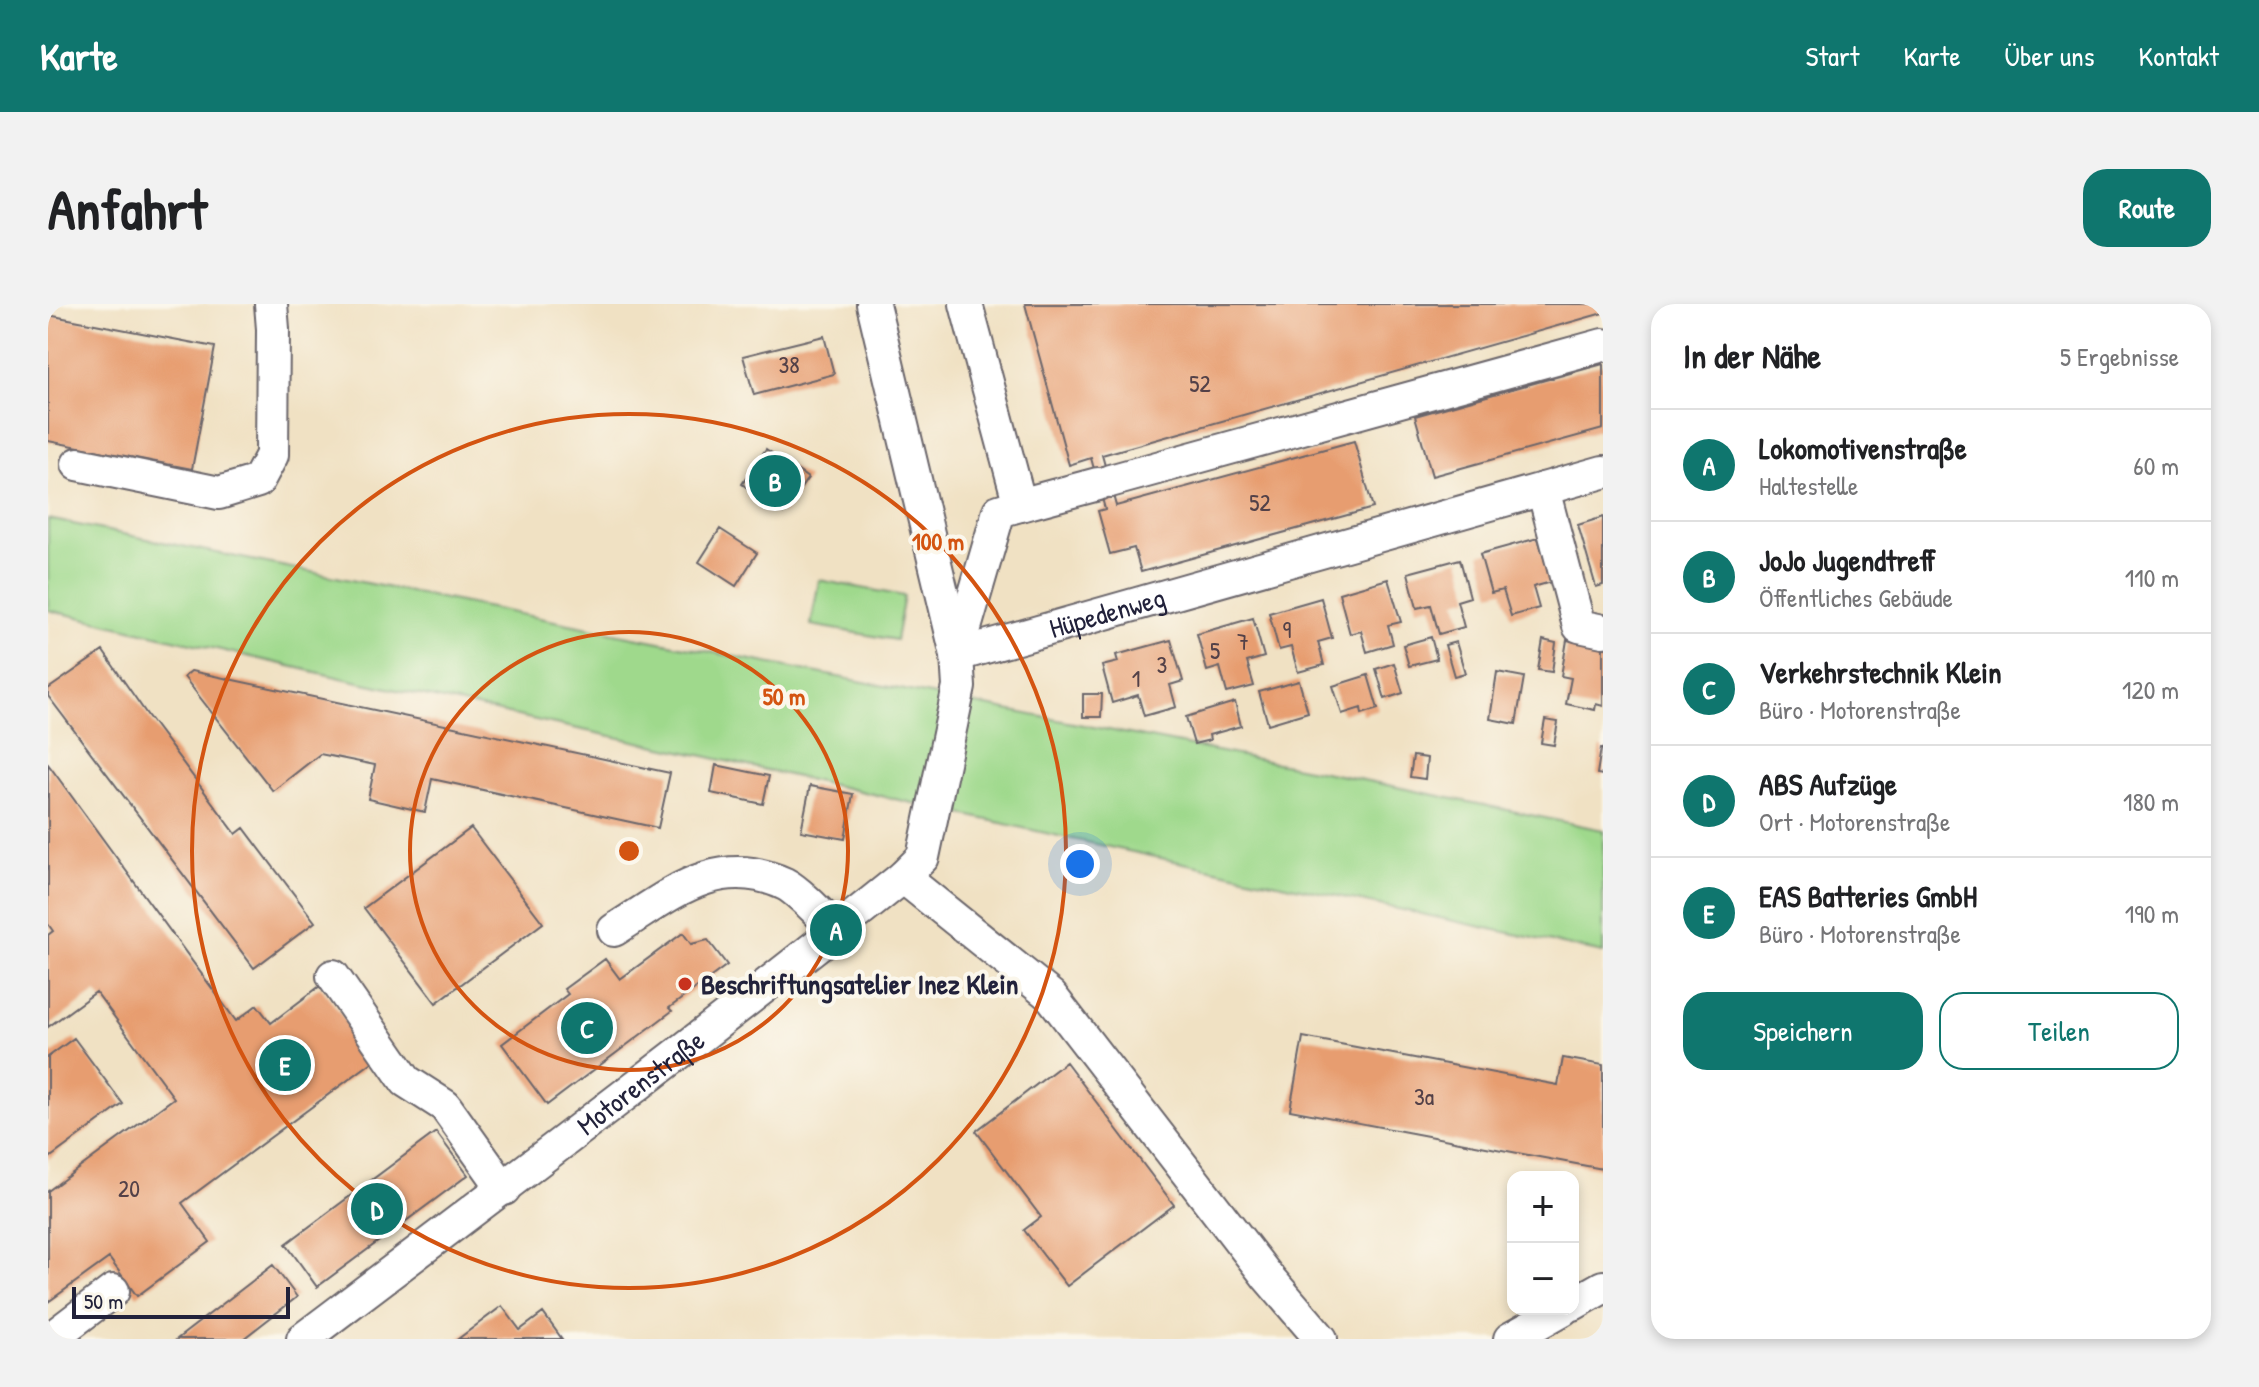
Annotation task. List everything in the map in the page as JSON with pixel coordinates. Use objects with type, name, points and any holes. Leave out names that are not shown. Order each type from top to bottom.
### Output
[{"type":"street","points":[[78,464],[219,493],[258,481],[272,455],[271,304]]},
{"type":"street","points":[[873,304],[957,655]]},
{"type":"street","points":[[966,304],[1020,505]]},
{"type":"street","points":[[957,655],[999,511],[1603,345]]},
{"type":"street","name":"Hüpedenweg","points":[[957,655],[1603,472]]},
{"type":"street","points":[[1543,489],[1579,626],[1603,631]]},
{"type":"street","name":"Motorenstraße","points":[[303,1339],[504,1189],[903,877],[923,857],[959,687],[957,655]]},
{"type":"street","points":[[614,930],[682,888],[711,875],[741,871],[787,885],[836,930]]},
{"type":"street","points":[[903,877],[1051,996],[1267,1276],[1321,1339]]},
{"type":"street","points":[[333,976],[406,1081],[445,1106],[504,1189]]},
{"type":"street","points":[[1579,1301],[1603,1287]]},
{"type":"street","points":[[50,1339],[113,1291]]},
{"type":"street","points":[[1510,1339],[1552,1315]]},
{"type":"green space","points":[[48,519],[1603,830],[1603,953],[350,680],[48,610]]},
{"type":"green space","points":[[819,580],[904,596],[896,640],[811,625]]},
{"type":"building","points":[[1025,304],[1603,304],[1603,313],[1102,455],[1116,506],[1354,441],[1373,508],[1141,572],[1134,548],[1110,554],[1098,511],[1105,509],[1091,458],[1069,465]]},
{"type":"building","points":[[48,315],[215,347],[192,469],[48,441]]},
{"type":"building","points":[[824,336],[834,374],[754,395],[743,356]]},
{"type":"building","points":[[1603,364],[1603,429],[1432,476],[1415,416]]},
{"type":"building","points":[[766,449],[808,478],[783,513],[742,484]]},
{"type":"building","points":[[1603,517],[1603,585],[1596,587],[1578,525]]},
{"type":"building","points":[[720,529],[757,553],[736,586],[699,562]]},
{"type":"building","points":[[1538,538],[1551,582],[1533,587],[1539,608],[1511,616],[1503,590],[1491,593],[1480,554]]},
{"type":"building","points":[[1460,559],[1470,597],[1457,601],[1464,627],[1439,634],[1431,605],[1417,608],[1408,573]]},
{"type":"building","points":[[1388,579],[1401,622],[1388,625],[1393,644],[1367,652],[1361,631],[1350,634],[1339,593]]},
{"type":"building","points":[[1321,598],[1332,638],[1318,642],[1324,665],[1298,672],[1291,647],[1279,650],[1269,613]]},
{"type":"building","points":[[1253,618],[1264,657],[1247,662],[1254,686],[1227,693],[1220,667],[1207,671],[1197,634]]},
{"type":"building","points":[[1431,637],[1437,659],[1409,666],[1403,645]]},
{"type":"building","points":[[1171,640],[1183,681],[1170,685],[1176,707],[1144,716],[1138,695],[1112,703],[1102,666],[1118,662],[1116,655]]},
{"type":"building","points":[[1543,640],[1556,643],[1552,672],[1538,670]]},
{"type":"building","points":[[1567,640],[1603,647],[1603,706],[1596,704],[1595,710],[1566,704],[1571,678],[1561,676]]},
{"type":"building","points":[[1456,642],[1465,673],[1454,676],[1445,645]]},
{"type":"building","points":[[103,651],[236,834],[244,828],[315,922],[254,968],[48,696],[48,689]]},
{"type":"building","points":[[1394,663],[1403,693],[1385,699],[1376,669]]},
{"type":"building","points":[[191,671],[670,773],[658,828],[432,779],[425,812],[368,799],[375,765],[320,754],[273,791],[184,677]]},
{"type":"building","points":[[1497,672],[1524,677],[1516,724],[1490,719]]},
{"type":"building","points":[[1368,675],[1378,709],[1362,714],[1361,708],[1342,714],[1333,686]]},
{"type":"building","points":[[1299,681],[1308,712],[1268,724],[1259,692]]},
{"type":"building","points":[[1083,694],[1102,694],[1101,717],[1083,717]]},
{"type":"building","points":[[1235,702],[1241,726],[1209,735],[1210,740],[1194,744],[1186,717]]},
{"type":"building","points":[[1545,720],[1558,722],[1554,745],[1541,743]]},
{"type":"building","points":[[1603,748],[1603,775],[1597,774]]},
{"type":"building","points":[[1413,756],[1427,758],[1425,779],[1410,777]]},
{"type":"building","points":[[48,764],[236,1021],[257,1005],[271,1023],[320,986],[375,1060],[182,1203],[210,1242],[137,1296],[109,1258],[48,1302],[48,1191],[174,1098],[96,992],[48,1027],[48,935],[53,931],[48,924]]},
{"type":"building","points":[[716,765],[769,776],[763,804],[711,793]]},
{"type":"building","points":[[810,786],[853,794],[845,839],[801,831]]},
{"type":"building","points":[[471,828],[543,923],[436,1003],[364,908]]},
{"type":"building","points":[[683,933],[691,944],[708,940],[727,965],[669,1008],[672,1011],[547,1105],[502,1044],[568,994],[564,989],[605,959],[620,979]]},
{"type":"building","points":[[1303,1037],[1558,1085],[1563,1058],[1603,1065],[1603,1169],[1290,1110]]},
{"type":"building","points":[[74,1038],[123,1104],[48,1159],[48,1057]]},
{"type":"building","points":[[1066,1062],[1174,1205],[1067,1286],[1024,1230],[1041,1217],[976,1131]]},
{"type":"building","points":[[436,1132],[468,1175],[317,1287],[286,1244]]},
{"type":"building","points":[[273,1265],[297,1297],[243,1339],[177,1339]]},
{"type":"building","points":[[502,1306],[520,1330],[543,1313],[562,1339],[458,1339]]},
{"type":"place","name":"JoJo Jugendtreff","points":[[775,481]]},
{"type":"place","name":"Lokomotivenstraße","points":[[836,930]]},
{"type":"place","name":"Beschriftungsatelier Inez Klein","points":[[685,984]]},
{"type":"place","name":"Verkehrstechnik Klein","points":[[587,1028]]},
{"type":"place","name":"EAS Batteries GmbH","points":[[285,1065]]},
{"type":"place","name":"ABS Aufzüge","points":[[377,1209]]}]
